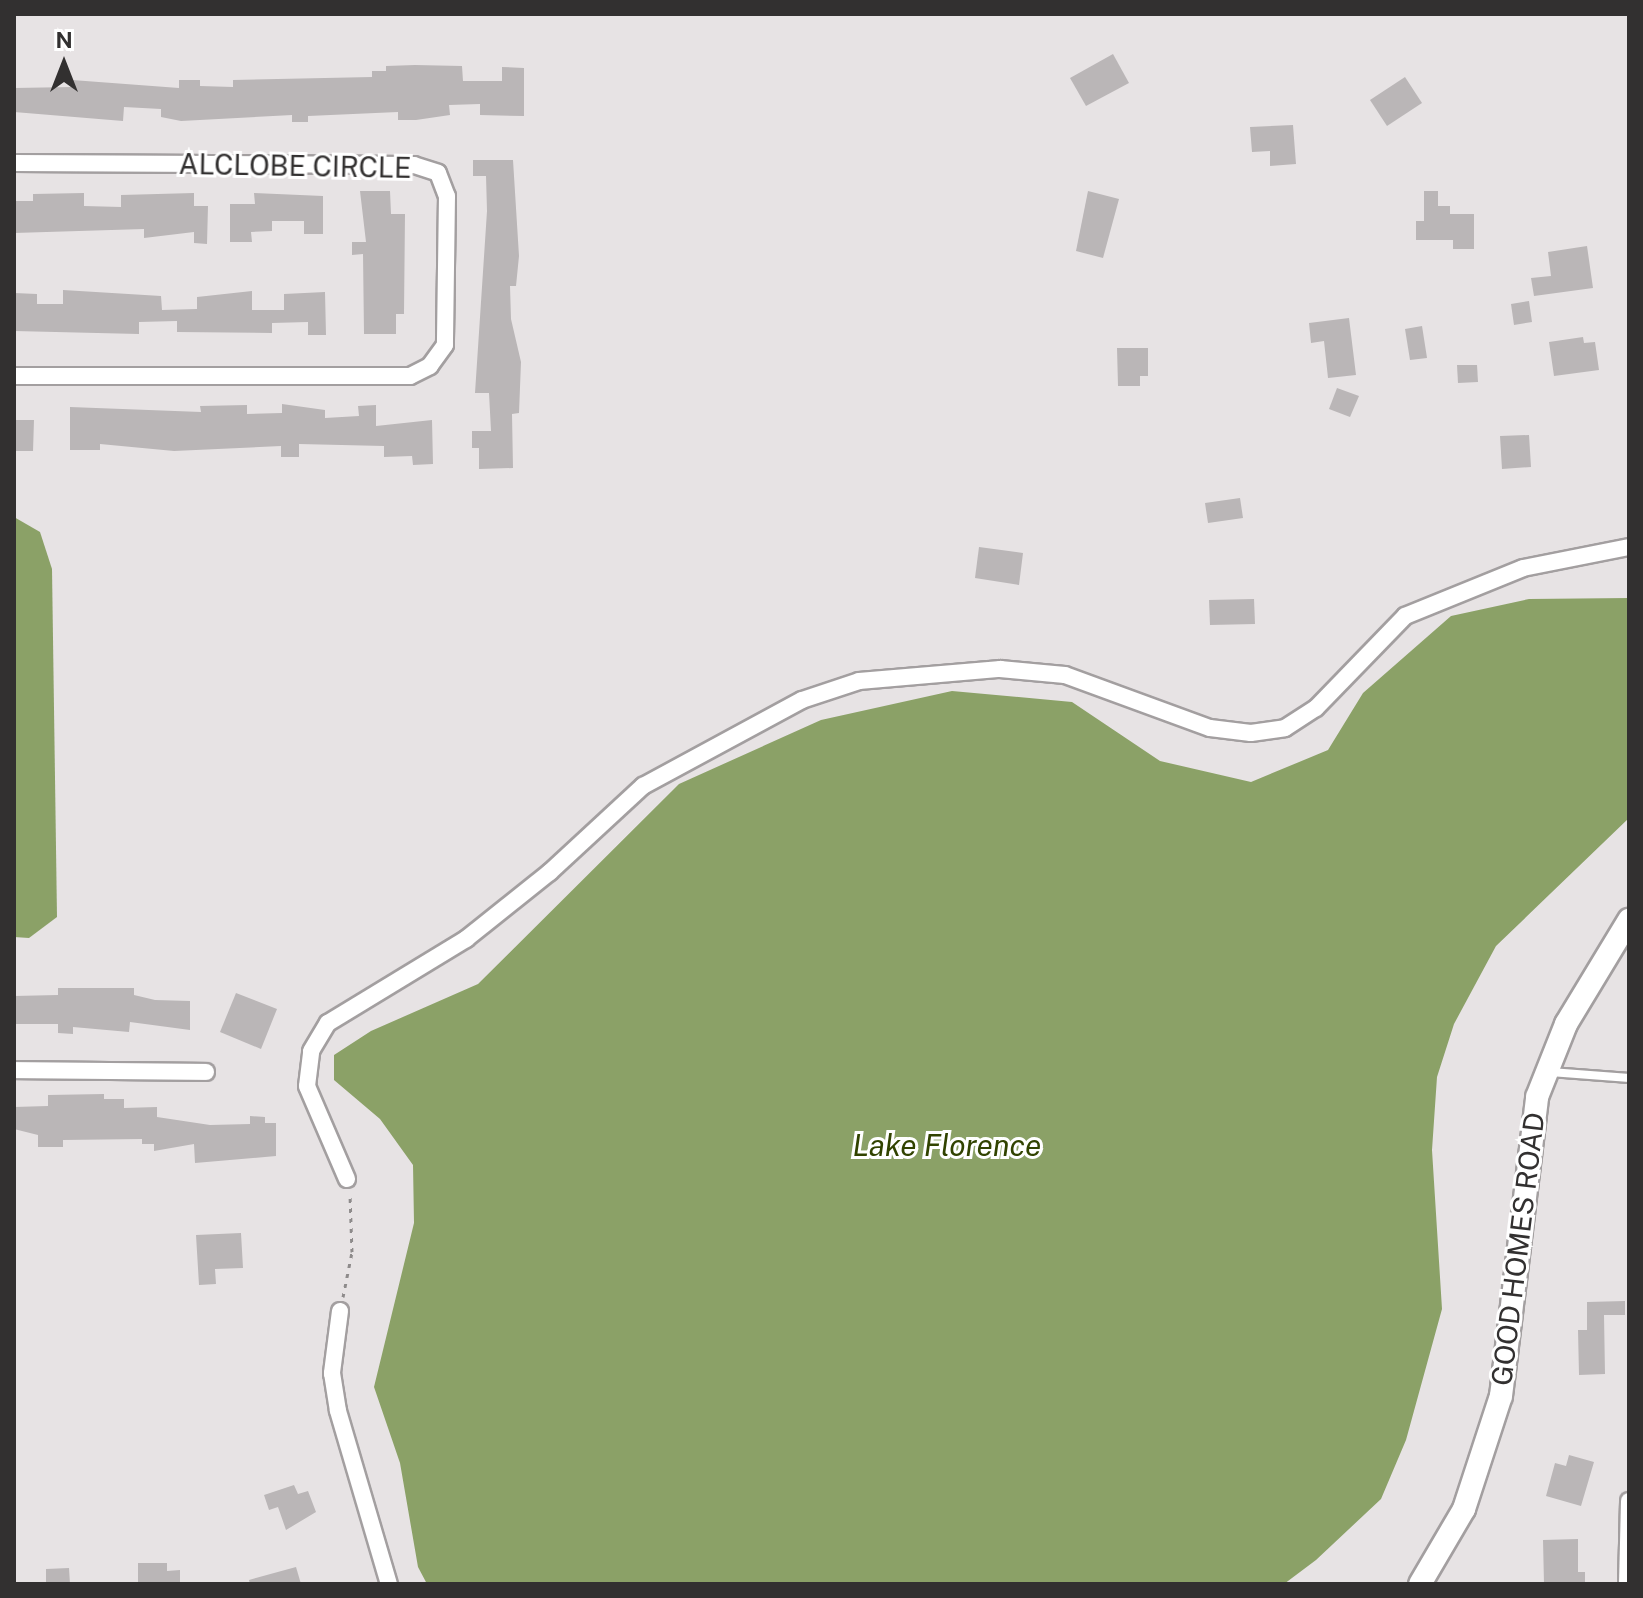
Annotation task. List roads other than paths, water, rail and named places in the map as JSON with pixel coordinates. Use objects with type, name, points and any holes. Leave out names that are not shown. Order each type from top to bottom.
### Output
[{"type":"street","name":"ALCLOBE CIRCLE","points":[[14,163],[414,165],[438,173],[447,196],[445,345],[430,366],[410,376],[14,376]]},
{"type":"street","points":[[347,1179],[307,1086],[311,1051],[328,1023],[466,939],[550,872],[643,786],[802,700],[859,681],[1000,669],[1065,675],[1210,728],[1251,733],[1285,728],[1316,708],[1405,616],[1523,568],[1629,547]]},
{"type":"street","name":"GOOD HOMES ROAD","points":[[1420,1584],[1464,1509],[1501,1396],[1528,1137],[1546,1072],[1566,1024],[1629,920]]},
{"type":"street","points":[[14,1070],[206,1072]]},
{"type":"street","points":[[340,1311],[332,1373],[338,1411],[389,1584]]},
{"type":"street","points":[[1627,1584],[1629,1501]]},
{"type":"lane","points":[[1546,1072],[1629,1078]]},
{"type":"water","points":[[14,517],[40,532],[52,569],[57,917],[29,938],[14,937]]},
{"type":"water","name":"Lake Florence","points":[[1629,598],[1629,818],[1496,946],[1454,1024],[1437,1077],[1432,1150],[1442,1309],[1406,1440],[1381,1499],[1316,1560],[1284,1584],[427,1584],[418,1567],[400,1463],[374,1387],[414,1223],[413,1165],[380,1119],[334,1080],[334,1055],[371,1031],[478,984],[679,784],[821,720],[952,691],[1072,702],[1160,761],[1251,782],[1328,750],[1363,693],[1451,616],[1529,599]]}]
